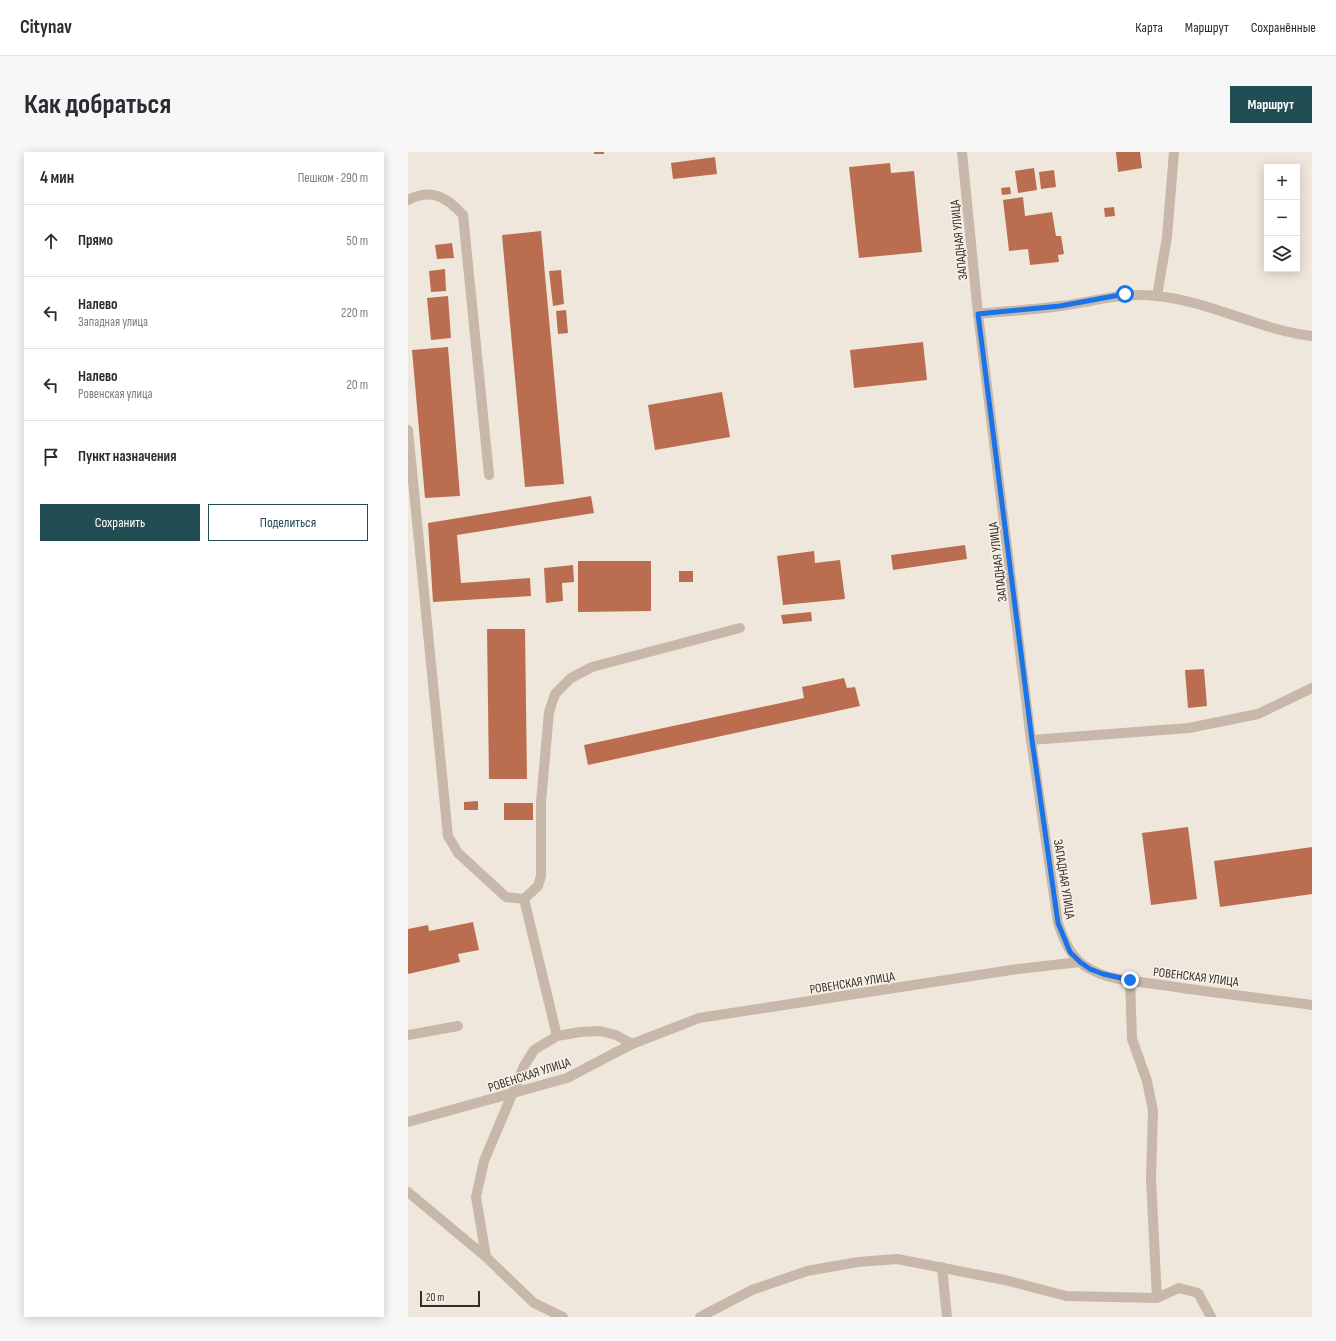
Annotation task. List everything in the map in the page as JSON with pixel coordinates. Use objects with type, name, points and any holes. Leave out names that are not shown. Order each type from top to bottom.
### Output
[{"type":"street","name":"ЗАПАДНАЯ УЛИЦА","points":[[962,152],[978,314],[1032,740],[1058,923],[1070,952],[1080,962]]},
{"type":"street","points":[[1157,296],[1167,237],[1174,152]]},
{"type":"street","points":[[408,200],[420,194],[433,194],[447,201],[463,215],[489,475]]},
{"type":"street","points":[[978,314],[1060,306],[1125,294],[1157,296],[1210,307],[1294,334],[1312,336]]},
{"type":"street","points":[[408,430],[448,836],[458,853],[506,896],[524,899]]},
{"type":"street","points":[[524,899],[538,886],[541,876],[541,802],[549,712],[555,694],[571,678],[592,667],[740,628]]},
{"type":"street","points":[[1032,740],[1189,728],[1258,714],[1312,688]]},
{"type":"street","points":[[524,899],[557,1036]]},
{"type":"street","name":"РОВЕНСКАЯ УЛИЦА","points":[[408,1122],[514,1094],[567,1078],[632,1044],[699,1018],[1018,969],[1080,962],[1090,969],[1103,974],[1130,980],[1312,1005]]},
{"type":"street","points":[[1130,980],[1132,1039],[1147,1081],[1153,1111],[1151,1179],[1157,1298]]},
{"type":"street","points":[[408,1035],[458,1026]]},
{"type":"street","points":[[486,1258],[476,1197],[484,1161],[514,1094],[524,1066],[534,1050],[557,1036],[580,1032],[600,1031],[616,1035],[632,1044]]},
{"type":"street","points":[[408,1192],[486,1258],[534,1303],[563,1317]]},
{"type":"street","points":[[700,1317],[752,1290],[807,1271],[858,1262],[897,1259],[942,1267],[1066,1296],[1157,1298],[1179,1288],[1198,1293],[1211,1317]]},
{"type":"street","points":[[942,1267],[947,1317]]},
{"type":"building","points":[[594,152],[604,152],[604,154],[594,154]]},
{"type":"building","points":[[1116,152],[1140,152],[1142,168],[1118,172]]},
{"type":"building","points":[[715,157],[717,174],[673,179],[671,163]]},
{"type":"building","points":[[890,163],[891,173],[914,171],[922,252],[859,258],[849,167]]},
{"type":"building","points":[[1034,168],[1037,190],[1018,193],[1015,171]]},
{"type":"building","points":[[1054,170],[1056,187],[1041,189],[1039,172]]},
{"type":"building","points":[[1010,187],[1011,194],[1002,195],[1001,188]]},
{"type":"building","points":[[1023,197],[1025,216],[1052,212],[1056,236],[1061,236],[1064,254],[1058,255],[1059,262],[1030,265],[1028,249],[1009,251],[1003,200]]},
{"type":"building","points":[[1114,207],[1115,216],[1105,217],[1104,208]]},
{"type":"building","points":[[541,231],[564,484],[525,487],[502,235]]},
{"type":"building","points":[[452,243],[454,258],[437,259],[435,245]]},
{"type":"building","points":[[445,269],[446,291],[431,292],[429,271]]},
{"type":"building","points":[[561,270],[564,304],[553,306],[549,271]]},
{"type":"building","points":[[448,296],[451,338],[431,340],[427,298]]},
{"type":"building","points":[[566,310],[568,333],[558,334],[556,311]]},
{"type":"building","points":[[923,342],[927,380],[854,388],[850,350]]},
{"type":"building","points":[[448,347],[460,496],[425,498],[412,350]]},
{"type":"building","points":[[722,392],[730,437],[655,450],[648,405]]},
{"type":"building","points":[[591,496],[594,513],[457,535],[461,583],[530,578],[531,596],[433,602],[428,523]]},
{"type":"building","points":[[965,545],[967,559],[893,570],[891,555]]},
{"type":"building","points":[[814,551],[815,563],[840,560],[845,599],[783,605],[777,556]]},
{"type":"building","points":[[578,561],[651,561],[651,611],[578,612]]},
{"type":"building","points":[[573,565],[574,582],[562,583],[563,601],[546,603],[544,568]]},
{"type":"building","points":[[679,571],[693,571],[693,582],[679,582]]},
{"type":"building","points":[[811,612],[812,621],[783,624],[781,615]]},
{"type":"building","points":[[487,629],[525,629],[527,779],[489,779]]},
{"type":"building","points":[[1204,669],[1207,706],[1188,708],[1185,670]]},
{"type":"building","points":[[844,678],[847,688],[855,687],[860,706],[588,765],[584,745],[804,698],[802,687]]},
{"type":"building","points":[[478,801],[478,810],[464,810],[464,802]]},
{"type":"building","points":[[504,803],[533,803],[533,820],[504,820]]},
{"type":"building","points":[[1188,827],[1197,899],[1151,905],[1142,833]]},
{"type":"building","points":[[1312,847],[1312,894],[1220,907],[1214,861]]},
{"type":"building","points":[[473,922],[479,950],[458,954],[460,962],[408,974],[408,929],[428,925],[429,931]]},
{"type":"route","points":[[1125,294],[1060,306],[978,314],[1032,740],[1058,923],[1070,952],[1080,962],[1090,969],[1103,974],[1130,980]]}]
